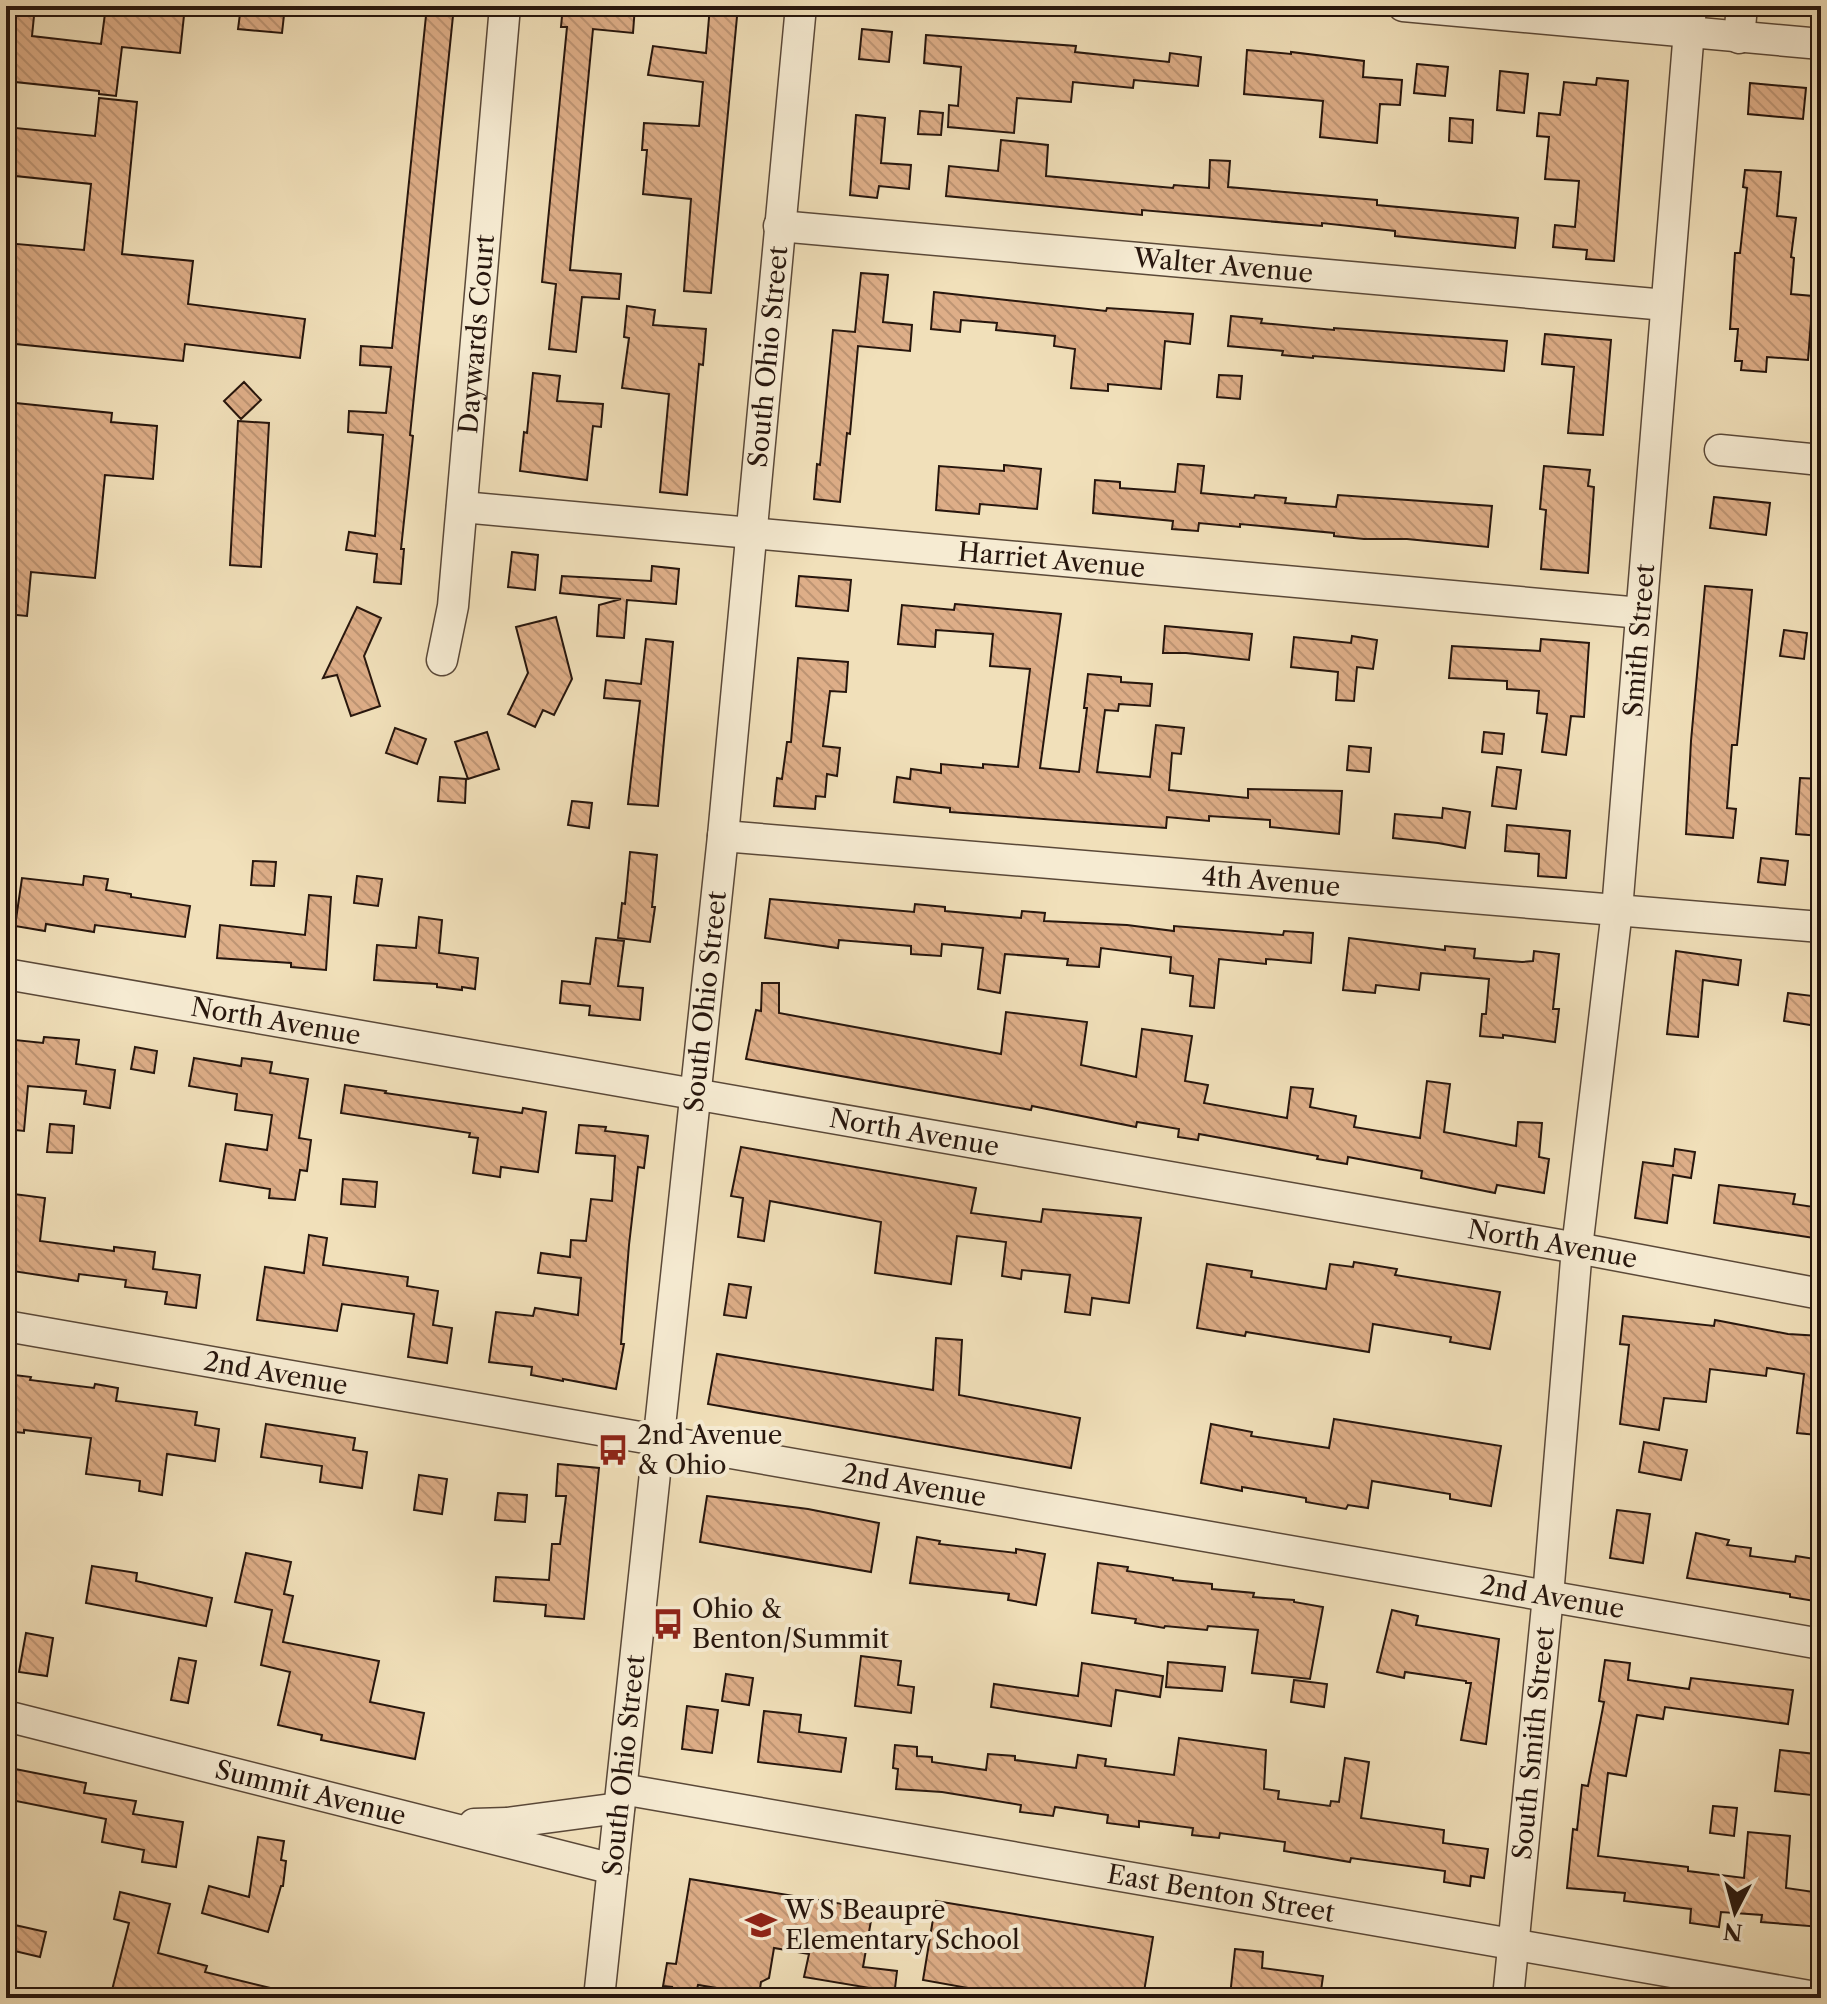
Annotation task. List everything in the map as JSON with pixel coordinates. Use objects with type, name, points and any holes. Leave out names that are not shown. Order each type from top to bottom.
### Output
[{"type":"street","name":"Daywards Court","points":[[442,660],[453,606],[505,6]]},
{"type":"street","name":"South Ohio Street","points":[[599,1998],[723,836],[801,6]]},
{"type":"street","points":[[1403,6],[1690,20],[1739,38],[1821,44]]},
{"type":"street","points":[[1739,38],[1742,6]]},
{"type":"street","name":"Smith Street","points":[[1577,1248],[1617,910],[1690,20]]},
{"type":"street","name":"Walter Avenue","points":[[779,226],[1666,305]]},
{"type":"street","points":[[1720,450],[1821,460]]},
{"type":"street","name":"Harriet Avenue","points":[[462,507],[1641,613]]},
{"type":"street","name":"4th Avenue","points":[[723,836],[1821,927]]},
{"type":"street","name":"North Avenue","points":[[6,974],[1577,1248],[1821,1294]]},
{"type":"street","name":"South Smith Street","points":[[1508,1998],[1548,1596],[1577,1248]]},
{"type":"street","name":"2nd Avenue","points":[[6,1326],[1821,1644]]},
{"type":"street","name":"Summit Avenue","points":[[6,1716],[613,1869]]},
{"type":"street","name":"East Benton Street","points":[[409,1816],[477,1824],[621,1799],[1821,1998]]},
{"type":"building","points":[[6,6],[35,6],[32,36],[101,44],[106,6],[185,6],[180,53],[122,47],[116,96],[99,94],[99,91],[6,81]]},
{"type":"building","points":[[241,6],[285,6],[282,33],[238,29]]},
{"type":"building","points":[[427,6],[454,6],[410,435],[413,436],[401,549],[404,549],[401,584],[374,582],[377,554],[346,550],[349,532],[375,536],[383,435],[348,432],[349,411],[386,413],[391,367],[360,365],[361,346],[392,348]]},
{"type":"building","points":[[563,6],[635,6],[633,33],[593,29],[570,270],[621,274],[619,299],[582,297],[576,352],[549,349],[556,284],[542,282],[567,27],[561,27]]},
{"type":"building","points":[[710,6],[738,6],[711,293],[684,291],[691,199],[643,194],[647,150],[642,150],[644,123],[699,126],[703,82],[648,75],[653,46],[706,53]]},
{"type":"building","points":[[862,29],[892,32],[889,62],[859,59]]},
{"type":"building","points":[[926,35],[1076,46],[1075,52],[1169,62],[1170,53],[1201,57],[1198,86],[1134,80],[1133,88],[1073,82],[1071,102],[1017,98],[1014,133],[948,127],[949,105],[958,106],[961,67],[924,63]]},
{"type":"building","points":[[1247,50],[1364,61],[1363,77],[1402,80],[1400,105],[1380,104],[1377,143],[1320,137],[1323,101],[1244,94]]},
{"type":"building","points":[[1417,64],[1448,67],[1445,96],[1414,93]]},
{"type":"building","points":[[1500,71],[1528,74],[1524,113],[1497,110]]},
{"type":"building","points":[[1597,78],[1628,81],[1614,261],[1586,259],[1587,250],[1553,247],[1555,225],[1575,227],[1579,181],[1545,179],[1549,137],[1537,136],[1539,113],[1560,115],[1564,82],[1596,85]]},
{"type":"building","points":[[1750,83],[1806,88],[1803,119],[1748,114]]},
{"type":"building","points":[[99,98],[137,102],[122,254],[193,261],[188,304],[305,319],[300,358],[185,344],[183,361],[6,343],[6,243],[84,250],[91,184],[6,175],[6,127],[95,136]]},
{"type":"building","points":[[920,111],[943,113],[941,135],[918,134]]},
{"type":"building","points":[[856,115],[885,118],[881,163],[911,165],[909,189],[879,186],[877,198],[850,195]]},
{"type":"building","points":[[1450,118],[1473,120],[1472,143],[1449,141]]},
{"type":"building","points":[[1001,140],[1048,145],[1046,176],[1173,188],[1174,185],[1209,188],[1210,160],[1230,161],[1228,187],[1377,200],[1377,205],[1518,218],[1515,248],[1395,236],[1395,231],[1322,223],[1322,226],[1142,210],[1142,215],[946,196],[949,166],[998,171]]},
{"type":"building","points":[[1745,170],[1781,172],[1777,216],[1796,218],[1791,257],[1794,258],[1791,294],[1813,296],[1808,360],[1767,357],[1766,372],[1741,370],[1742,361],[1735,361],[1738,329],[1730,329],[1735,253],[1740,253],[1747,188],[1743,187]]},
{"type":"building","points":[[861,273],[888,275],[883,322],[912,325],[910,351],[858,346],[840,502],[814,499],[833,330],[855,332]]},
{"type":"building","points":[[934,292],[1106,311],[1107,308],[1193,314],[1190,344],[1165,341],[1161,389],[1108,384],[1108,391],[1071,388],[1075,349],[1054,346],[1055,336],[996,330],[997,323],[961,320],[960,332],[931,329]]},
{"type":"building","points":[[627,306],[655,310],[653,325],[706,329],[703,365],[699,364],[687,495],[660,492],[669,394],[622,388],[629,338],[624,337]]},
{"type":"building","points":[[1231,316],[1262,319],[1261,323],[1334,330],[1507,341],[1504,371],[1313,358],[1282,355],[1283,351],[1228,346]]},
{"type":"building","points":[[1545,334],[1611,340],[1603,435],[1568,433],[1574,367],[1542,364]]},
{"type":"building","points":[[533,373],[560,376],[557,401],[603,404],[601,427],[593,426],[587,480],[520,471]]},
{"type":"building","points":[[1219,375],[1242,376],[1240,399],[1217,397]]},
{"type":"building","points":[[244,382],[261,400],[241,419],[224,401]]},
{"type":"building","points":[[6,402],[112,413],[111,422],[157,426],[153,479],[105,475],[95,578],[31,572],[27,616],[6,614]]},
{"type":"building","points":[[238,421],[269,423],[261,567],[230,565]]},
{"type":"building","points":[[1178,464],[1204,466],[1201,493],[1286,498],[1285,503],[1336,507],[1338,495],[1492,506],[1488,547],[1407,539],[1364,539],[1240,524],[1240,527],[1199,523],[1198,531],[1172,529],[1173,521],[1093,513],[1095,480],[1120,482],[1120,488],[1175,492]]},
{"type":"building","points":[[1004,465],[1041,469],[1037,509],[980,504],[979,514],[936,510],[939,466],[1004,471]]},
{"type":"building","points":[[1544,466],[1590,470],[1588,486],[1594,487],[1588,573],[1541,569],[1546,510],[1540,509]]},
{"type":"building","points":[[1714,497],[1770,503],[1766,535],[1710,528]]},
{"type":"building","points":[[512,552],[538,555],[535,590],[508,587]]},
{"type":"building","points":[[652,566],[679,569],[676,604],[627,600],[624,638],[597,636],[599,605],[621,599],[560,593],[562,576],[651,581]]},
{"type":"building","points":[[799,576],[851,580],[848,611],[796,606]]},
{"type":"building","points":[[1705,586],[1752,590],[1737,745],[1732,745],[1727,808],[1736,809],[1733,838],[1686,834]]},
{"type":"building","points":[[955,604],[1061,614],[1040,768],[1079,772],[1088,674],[1121,677],[1121,682],[1152,684],[1150,706],[1119,704],[1118,711],[1105,710],[1097,772],[1150,777],[1156,725],[1184,728],[1181,754],[1172,753],[1169,790],[1248,798],[1248,789],[1342,791],[1339,834],[1270,827],[1270,820],[1209,816],[1209,821],[1167,817],[1166,828],[950,812],[950,808],[894,802],[897,777],[910,779],[911,769],[941,773],[941,764],[1018,767],[1030,669],[990,666],[993,634],[936,630],[935,647],[898,644],[902,605],[954,610]]},
{"type":"building","points":[[357,607],[381,618],[364,656],[380,706],[351,716],[337,675],[323,678]]},
{"type":"building","points":[[556,617],[572,679],[554,715],[543,710],[535,727],[508,714],[528,673],[516,627]]},
{"type":"building","points":[[1165,626],[1252,634],[1249,660],[1163,653]]},
{"type":"building","points":[[1784,630],[1807,633],[1804,659],[1780,656]]},
{"type":"building","points":[[1352,636],[1377,640],[1373,669],[1357,667],[1354,701],[1336,700],[1338,672],[1291,667],[1294,637],[1351,643]]},
{"type":"building","points":[[646,639],[673,642],[658,806],[628,804],[640,701],[604,698],[606,680],[641,684]]},
{"type":"building","points":[[1541,639],[1589,643],[1584,717],[1571,716],[1566,755],[1542,752],[1547,714],[1537,713],[1539,691],[1507,689],[1507,681],[1449,678],[1452,646],[1540,651]]},
{"type":"building","points":[[798,658],[848,662],[846,692],[830,691],[823,746],[840,748],[837,776],[827,774],[825,797],[816,796],[815,809],[774,806],[777,778],[782,779],[787,742],[791,742]]},
{"type":"building","points":[[395,728],[426,739],[417,764],[386,753]]},
{"type":"building","points":[[487,732],[499,769],[468,779],[455,742]]},
{"type":"building","points":[[1484,732],[1504,734],[1502,754],[1482,752]]},
{"type":"building","points":[[1349,746],[1371,748],[1369,772],[1347,770]]},
{"type":"building","points":[[1497,767],[1521,770],[1516,809],[1492,806]]},
{"type":"building","points":[[440,777],[466,779],[465,803],[438,801]]},
{"type":"building","points":[[1800,778],[1821,779],[1821,836],[1796,834]]},
{"type":"building","points":[[572,801],[592,803],[589,828],[568,825]]},
{"type":"building","points":[[1443,808],[1470,812],[1465,848],[1393,838],[1395,814],[1442,818]]},
{"type":"building","points":[[1507,825],[1570,831],[1566,878],[1538,876],[1539,854],[1505,851]]},
{"type":"building","points":[[630,852],[657,855],[650,942],[618,938]]},
{"type":"building","points":[[1761,858],[1788,861],[1785,885],[1758,882]]},
{"type":"building","points":[[253,861],[276,862],[274,886],[251,885]]},
{"type":"building","points":[[84,876],[108,879],[106,890],[190,906],[185,937],[95,925],[94,932],[46,924],[45,931],[15,926],[22,878],[83,885]]},
{"type":"building","points":[[357,876],[382,879],[378,906],[354,903]]},
{"type":"building","points":[[309,895],[331,897],[326,970],[291,967],[291,963],[217,958],[220,925],[305,935]]},
{"type":"building","points":[[770,899],[914,912],[915,904],[945,907],[945,911],[1021,918],[1022,911],[1045,913],[1044,921],[1174,931],[1174,926],[1283,935],[1284,931],[1313,933],[1311,963],[1266,959],[1266,964],[1219,959],[1214,1008],[1190,1006],[1193,976],[1170,973],[1171,957],[1101,948],[1099,967],[1067,965],[1068,959],[1005,954],[1000,993],[978,989],[983,948],[942,944],[941,956],[911,954],[911,946],[839,940],[838,948],[765,938]]},
{"type":"building","points":[[419,917],[442,920],[439,953],[478,958],[475,989],[374,980],[377,945],[416,948]]},
{"type":"building","points":[[596,938],[624,941],[618,986],[643,988],[640,1020],[589,1015],[590,1006],[560,1003],[562,981],[590,984]]},
{"type":"building","points":[[1349,938],[1445,950],[1445,946],[1475,949],[1474,958],[1522,962],[1533,961],[1534,951],[1559,954],[1553,1009],[1559,1009],[1555,1042],[1503,1035],[1503,1038],[1480,1036],[1482,1014],[1486,1014],[1489,979],[1421,973],[1419,990],[1376,985],[1375,993],[1343,990]]},
{"type":"building","points":[[1676,951],[1741,960],[1738,985],[1703,980],[1698,1037],[1667,1034]]},
{"type":"building","points":[[762,983],[779,983],[779,1013],[1001,1054],[1006,1012],[1087,1022],[1081,1065],[1136,1077],[1142,1029],[1192,1036],[1185,1081],[1208,1085],[1204,1103],[1287,1118],[1291,1087],[1313,1089],[1310,1107],[1356,1116],[1354,1127],[1420,1138],[1427,1081],[1450,1084],[1444,1132],[1516,1146],[1518,1122],[1542,1123],[1539,1157],[1549,1159],[1544,1193],[1497,1185],[1495,1193],[1421,1178],[1422,1171],[1348,1157],[1347,1164],[1199,1134],[1198,1140],[1178,1137],[1179,1129],[1137,1122],[1136,1127],[1032,1106],[1031,1110],[746,1059],[756,1010],[761,1011]]},
{"type":"building","points":[[1788,993],[1821,997],[1817,1026],[1784,1021]]},
{"type":"building","points":[[44,1037],[79,1040],[76,1064],[115,1070],[110,1108],[84,1104],[86,1091],[28,1086],[24,1131],[6,1129],[6,1039],[43,1043]]},
{"type":"building","points":[[135,1047],[157,1051],[154,1073],[131,1069]]},
{"type":"building","points":[[194,1058],[241,1066],[242,1058],[272,1062],[270,1073],[308,1079],[299,1138],[311,1140],[307,1171],[300,1170],[295,1200],[269,1198],[270,1189],[220,1181],[226,1144],[267,1150],[272,1115],[235,1110],[237,1094],[189,1086]]},
{"type":"building","points":[[345,1085],[522,1113],[523,1108],[546,1112],[538,1172],[501,1167],[500,1177],[473,1173],[478,1138],[469,1137],[470,1133],[341,1113]]},
{"type":"building","points":[[50,1124],[74,1126],[72,1153],[47,1152]]},
{"type":"building","points":[[579,1125],[648,1136],[644,1168],[638,1167],[621,1344],[624,1344],[616,1389],[531,1375],[532,1367],[489,1362],[496,1312],[533,1316],[535,1308],[578,1315],[581,1278],[538,1273],[541,1253],[570,1257],[571,1240],[586,1241],[591,1199],[612,1201],[615,1156],[576,1153]]},
{"type":"building","points":[[741,1147],[976,1188],[971,1213],[1041,1222],[1043,1209],[1141,1218],[1129,1303],[1092,1298],[1090,1315],[1065,1312],[1070,1275],[1022,1270],[1021,1279],[1002,1276],[1006,1242],[957,1236],[951,1284],[875,1273],[881,1222],[770,1201],[764,1241],[738,1237],[743,1198],[731,1196]]},
{"type":"building","points":[[1675,1149],[1695,1152],[1691,1178],[1673,1175],[1667,1223],[1635,1218],[1643,1162],[1673,1166]]},
{"type":"building","points":[[343,1179],[377,1182],[375,1207],[341,1204]]},
{"type":"building","points":[[1719,1185],[1795,1194],[1793,1204],[1821,1208],[1821,1239],[1714,1223]]},
{"type":"building","points":[[6,1193],[45,1198],[40,1241],[114,1251],[114,1247],[155,1252],[153,1269],[200,1275],[196,1308],[165,1304],[167,1292],[125,1287],[126,1280],[79,1274],[78,1281],[6,1270]]},
{"type":"building","points":[[309,1235],[327,1238],[323,1265],[408,1277],[407,1286],[438,1291],[433,1325],[452,1328],[447,1363],[408,1357],[414,1314],[342,1304],[337,1331],[257,1320],[265,1267],[304,1273]]},
{"type":"building","points":[[1354,1262],[1397,1269],[1395,1275],[1500,1292],[1490,1349],[1450,1342],[1451,1337],[1373,1324],[1369,1352],[1246,1332],[1245,1336],[1197,1328],[1207,1264],[1252,1271],[1251,1277],[1326,1289],[1330,1264],[1353,1267]]},
{"type":"building","points":[[729,1284],[751,1287],[746,1318],[724,1315]]},
{"type":"building","points":[[1623,1316],[1714,1326],[1715,1320],[1788,1334],[1821,1336],[1821,1404],[1817,1435],[1797,1433],[1804,1374],[1767,1368],[1766,1376],[1710,1369],[1706,1402],[1664,1398],[1659,1430],[1620,1424],[1629,1345],[1620,1344]]},
{"type":"building","points":[[936,1338],[962,1340],[959,1395],[1080,1418],[1071,1468],[708,1404],[717,1354],[933,1390]]},
{"type":"building","points":[[6,1374],[94,1388],[95,1384],[118,1388],[116,1401],[197,1412],[195,1425],[219,1429],[215,1461],[167,1454],[162,1495],[139,1491],[140,1481],[86,1474],[91,1438],[24,1430],[24,1433],[6,1431]]},
{"type":"building","points":[[1334,1419],[1501,1446],[1491,1506],[1450,1499],[1450,1494],[1372,1481],[1368,1508],[1348,1505],[1346,1509],[1306,1502],[1306,1498],[1201,1483],[1211,1424],[1252,1432],[1251,1436],[1329,1448]]},
{"type":"building","points":[[266,1424],[355,1438],[353,1450],[367,1452],[362,1488],[320,1482],[322,1466],[261,1457]]},
{"type":"building","points":[[1644,1442],[1687,1450],[1681,1480],[1639,1472]]},
{"type":"building","points":[[558,1464],[599,1468],[584,1619],[545,1616],[546,1605],[494,1601],[496,1577],[549,1580],[552,1544],[560,1544],[566,1496],[556,1496]]},
{"type":"building","points":[[419,1475],[447,1479],[442,1514],[414,1510]]},
{"type":"building","points":[[498,1493],[527,1495],[525,1522],[495,1520]]},
{"type":"building","points":[[707,1496],[808,1509],[879,1523],[871,1572],[700,1542]]},
{"type":"building","points":[[1617,1510],[1650,1514],[1643,1563],[1610,1558]]},
{"type":"building","points":[[1696,1533],[1729,1540],[1727,1545],[1751,1548],[1750,1556],[1795,1562],[1796,1556],[1821,1560],[1821,1602],[1790,1597],[1790,1594],[1687,1578]]},
{"type":"building","points":[[917,1537],[940,1541],[939,1544],[1045,1554],[1036,1605],[1008,1600],[1009,1594],[910,1583]]},
{"type":"building","points":[[246,1553],[291,1562],[284,1594],[293,1596],[283,1642],[379,1661],[370,1702],[424,1713],[415,1759],[321,1740],[322,1735],[278,1725],[290,1672],[261,1665],[272,1610],[235,1602]]},
{"type":"building","points":[[1098,1563],[1128,1567],[1127,1571],[1173,1580],[1212,1584],[1212,1589],[1254,1593],[1253,1597],[1294,1600],[1323,1607],[1310,1679],[1252,1673],[1258,1630],[1208,1626],[1207,1630],[1164,1628],[1135,1623],[1136,1619],[1092,1613]]},
{"type":"building","points":[[92,1566],[137,1573],[136,1581],[212,1598],[206,1626],[86,1603]]},
{"type":"building","points":[[1392,1610],[1418,1616],[1416,1625],[1499,1639],[1486,1744],[1461,1740],[1471,1683],[1405,1672],[1404,1678],[1377,1672]]},
{"type":"building","points":[[26,1633],[53,1638],[47,1676],[19,1672]]},
{"type":"building","points":[[861,1656],[901,1661],[898,1685],[914,1687],[911,1713],[855,1706]]},
{"type":"building","points":[[179,1658],[196,1661],[188,1703],[171,1700]]},
{"type":"building","points":[[1605,1660],[1630,1663],[1628,1680],[1689,1689],[1691,1678],[1793,1690],[1788,1724],[1665,1707],[1663,1719],[1637,1715],[1626,1776],[1608,1773],[1598,1856],[1688,1867],[1688,1871],[1744,1878],[1748,1832],[1790,1836],[1786,1888],[1821,1893],[1821,1927],[1761,1922],[1762,1915],[1721,1912],[1719,1927],[1690,1923],[1691,1909],[1624,1901],[1625,1893],[1567,1888],[1573,1829],[1577,1830],[1582,1785],[1588,1786],[1604,1702],[1599,1701]]},
{"type":"building","points":[[1168,1662],[1225,1667],[1222,1691],[1166,1687]]},
{"type":"building","points":[[1082,1663],[1163,1676],[1160,1697],[1116,1690],[1111,1726],[991,1707],[994,1684],[1078,1696]]},
{"type":"building","points":[[726,1674],[753,1678],[749,1705],[722,1701]]},
{"type":"building","points":[[1294,1680],[1327,1684],[1324,1707],[1291,1702]]},
{"type":"building","points":[[687,1706],[718,1710],[712,1753],[682,1749]]},
{"type":"building","points":[[764,1711],[801,1715],[799,1732],[846,1738],[841,1772],[758,1762]]},
{"type":"building","points":[[1179,1738],[1266,1750],[1264,1789],[1279,1791],[1278,1799],[1330,1806],[1331,1801],[1339,1802],[1345,1758],[1369,1762],[1361,1818],[1444,1830],[1443,1843],[1488,1849],[1484,1878],[1471,1876],[1470,1886],[1444,1882],[1445,1871],[1351,1858],[1350,1862],[1284,1851],[1285,1842],[1220,1833],[1219,1838],[1192,1835],[1193,1828],[1139,1821],[1139,1827],[1107,1823],[1108,1815],[1055,1807],[1053,1816],[1020,1812],[1021,1805],[942,1792],[896,1789],[898,1769],[893,1768],[895,1745],[917,1747],[917,1756],[932,1757],[932,1762],[986,1770],[988,1754],[1076,1768],[1078,1755],[1106,1759],[1105,1766],[1174,1775]]},
{"type":"building","points":[[1780,1750],[1815,1754],[1811,1795],[1775,1791]]},
{"type":"building","points":[[10,1768],[86,1783],[84,1793],[136,1801],[133,1814],[183,1822],[176,1867],[142,1862],[144,1850],[102,1842],[106,1819],[6,1799]]},
{"type":"building","points":[[1713,1806],[1737,1808],[1734,1836],[1710,1833]]},
{"type":"building","points":[[258,1837],[284,1841],[281,1860],[286,1861],[283,1886],[268,1932],[202,1913],[209,1886],[249,1897]]},
{"type":"building","points":[[690,1879],[873,1909],[863,1967],[897,1971],[894,1997],[875,1995],[876,1989],[804,1977],[809,1954],[774,1948],[769,1978],[761,1982],[759,1995],[698,1985],[695,1998],[670,1998],[672,1987],[663,1986],[667,1963],[676,1964]]},
{"type":"building","points":[[120,1892],[170,1904],[158,1953],[207,1966],[205,1972],[283,1991],[282,1998],[110,1998],[129,1923],[114,1919]]},
{"type":"building","points":[[936,1901],[1153,1937],[1143,1998],[1024,1998],[923,1980]]},
{"type":"building","points":[[6,1923],[46,1932],[40,1957],[6,1949]]},
{"type":"building","points":[[1235,1949],[1263,1952],[1262,1968],[1323,1976],[1320,1998],[1230,1996]]},
{"type":"place","name":"2nd Avenue & Ohio","points":[[613,1450]]},
{"type":"place","name":"Ohio & Benton/Summit","points":[[668,1624]]},
{"type":"place","name":"W S Beaupre Elementary School","points":[[761,1925]]}]
